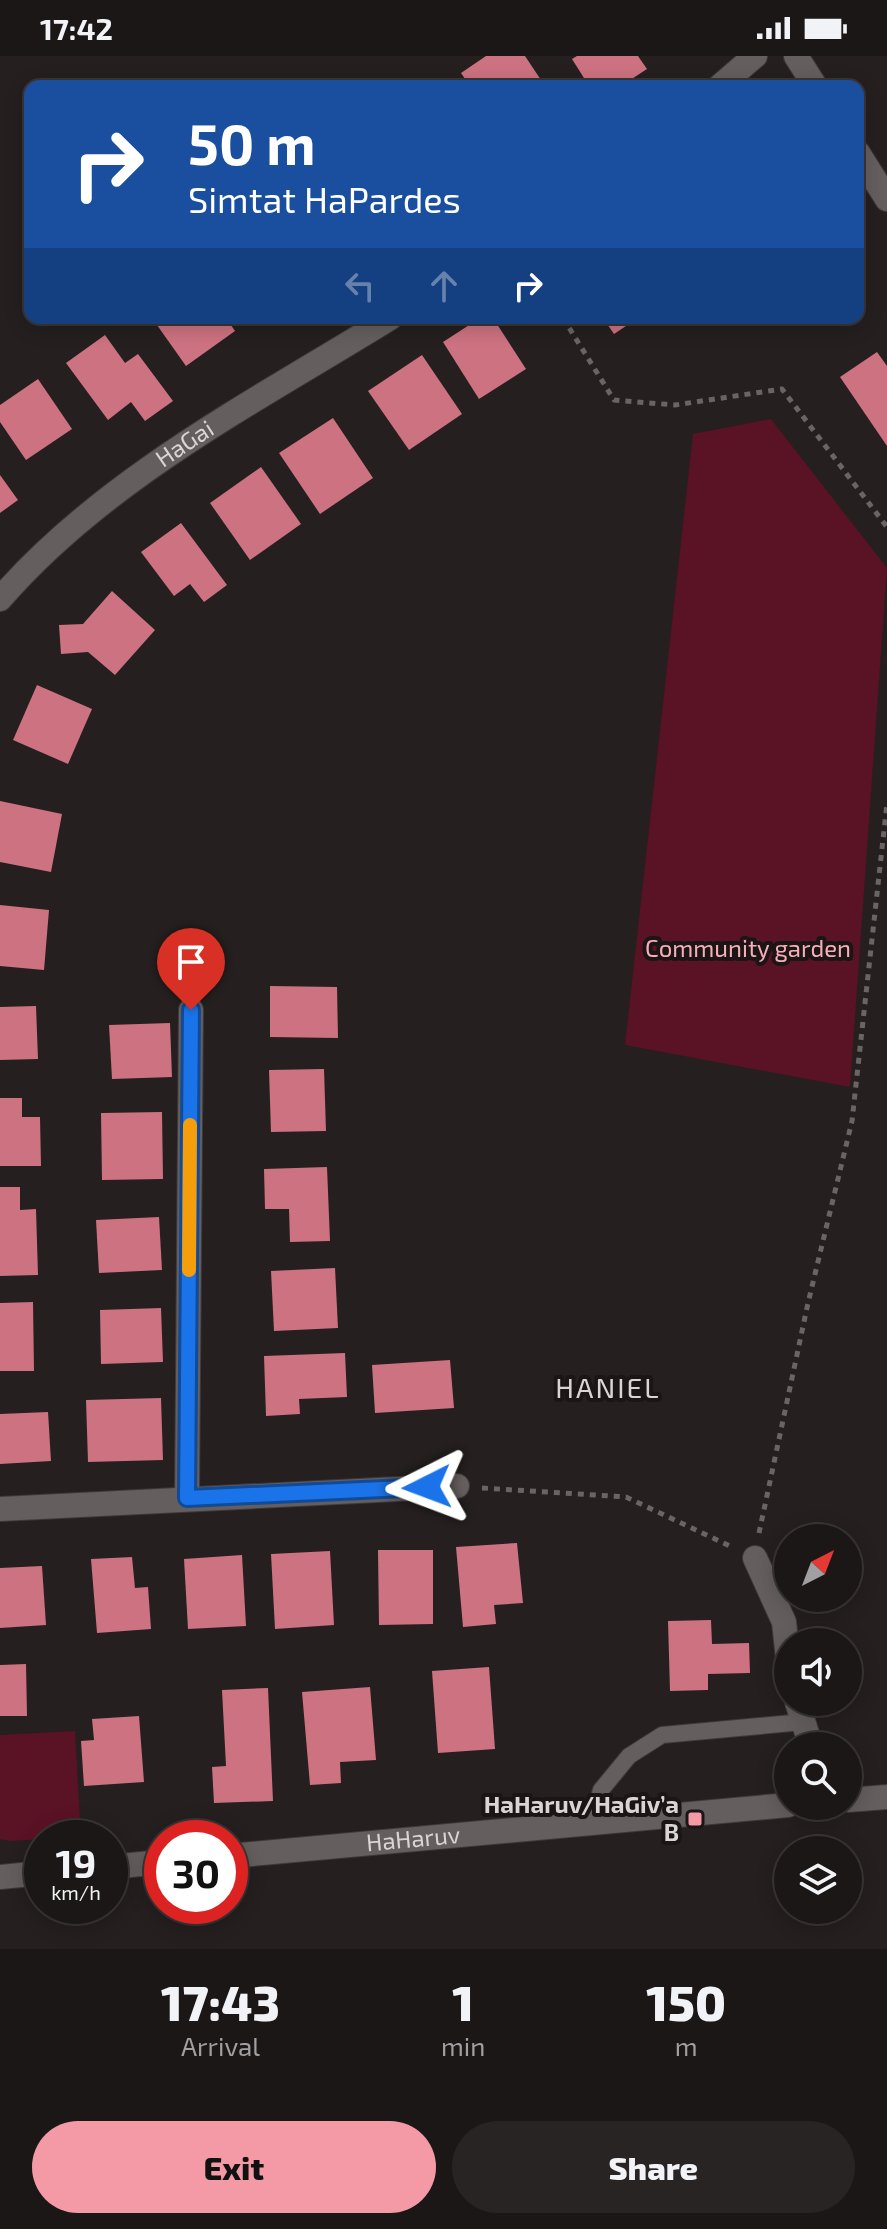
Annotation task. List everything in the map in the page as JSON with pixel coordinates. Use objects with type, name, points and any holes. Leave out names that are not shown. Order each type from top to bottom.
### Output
[{"type":"street","points":[[727,80],[755,56]]},
{"type":"street","points":[[796,56],[811,80]]},
{"type":"street","points":[[864,163],[887,199]]},
{"type":"street","name":"HaGai","points":[[0,599],[26,569],[54,544],[149,468],[380,324]]},
{"type":"street","points":[[187,1498],[191,1010]]},
{"type":"street","points":[[0,1509],[457,1486]]},
{"type":"street","points":[[755,1558],[785,1628]]},
{"type":"street","points":[[862,1799],[887,1797]]},
{"type":"street","name":"HaHaruv","points":[[248,1854],[774,1806]]},
{"type":"street","points":[[0,1877],[24,1875]]},
{"type":"lane","points":[[593,1822],[601,1790],[629,1756],[662,1735],[776,1716]]},
{"type":"path","points":[[567,324],[614,400],[675,405],[782,389],[887,527]]},
{"type":"path","points":[[457,1486],[626,1497],[755,1558],[805,1318],[852,1121],[887,803]]},
{"type":"green space","name":"Community garden","points":[[771,419],[887,568],[850,1087],[625,1045],[693,434]]},
{"type":"green space","points":[[75,1731],[80,1820],[24,1820],[24,1840],[0,1839],[0,1735]]},
{"type":"building","points":[[486,56],[525,56],[541,80],[466,80],[461,73]]},
{"type":"building","points":[[577,56],[638,56],[647,69],[630,80],[585,80],[572,59]]},
{"type":"building","points":[[156,324],[230,324],[235,331],[186,366]]},
{"type":"building","points":[[471,324],[497,324],[526,369],[479,399],[443,342]]},
{"type":"building","points":[[607,324],[629,324],[614,334]]},
{"type":"building","points":[[105,335],[125,363],[138,354],[173,401],[145,421],[131,402],[108,420],[66,363]]},
{"type":"building","points":[[877,352],[887,366],[887,446],[840,377]]},
{"type":"building","points":[[422,355],[462,414],[409,450],[368,391]]},
{"type":"building","points":[[38,379],[72,429],[26,460],[0,422],[0,405]]},
{"type":"building","points":[[333,418],[373,478],[320,514],[279,453]]},
{"type":"building","points":[[261,467],[301,524],[250,560],[210,503]]},
{"type":"building","points":[[0,475],[18,500],[0,513]]},
{"type":"building","points":[[181,523],[227,585],[204,602],[190,584],[174,596],[141,552]]},
{"type":"building","points":[[112,591],[155,630],[115,675],[88,652],[61,654],[59,625],[83,624]]},
{"type":"building","points":[[37,685],[92,709],[68,764],[13,740]]},
{"type":"building","points":[[0,801],[62,814],[51,872],[0,862]]},
{"type":"building","points":[[0,905],[49,910],[44,970],[0,966]]},
{"type":"building","points":[[270,986],[337,987],[338,1038],[270,1037]]},
{"type":"building","points":[[36,1006],[38,1059],[0,1060],[0,1007]]},
{"type":"building","points":[[170,1023],[172,1077],[112,1079],[109,1025]]},
{"type":"building","points":[[324,1069],[326,1131],[271,1132],[269,1070]]},
{"type":"building","points":[[0,1098],[22,1098],[22,1117],[40,1117],[41,1166],[0,1166]]},
{"type":"building","points":[[162,1112],[163,1179],[102,1180],[101,1113]]},
{"type":"building","points":[[327,1167],[330,1241],[290,1242],[289,1209],[265,1209],[264,1169]]},
{"type":"building","points":[[0,1187],[20,1187],[20,1210],[36,1209],[38,1275],[0,1276]]},
{"type":"building","points":[[159,1217],[162,1270],[99,1273],[96,1220]]},
{"type":"building","points":[[335,1268],[338,1328],[274,1331],[271,1271]]},
{"type":"building","points":[[33,1302],[34,1371],[0,1371],[0,1303]]},
{"type":"building","points":[[161,1308],[163,1362],[101,1364],[100,1310]]},
{"type":"building","points":[[345,1353],[347,1397],[299,1399],[300,1414],[266,1416],[264,1356]]},
{"type":"building","points":[[450,1360],[454,1408],[375,1413],[372,1365]]},
{"type":"building","points":[[161,1398],[163,1460],[88,1462],[86,1400]]},
{"type":"building","points":[[48,1412],[51,1461],[0,1464],[0,1414]]},
{"type":"building","points":[[517,1543],[523,1603],[494,1605],[496,1624],[463,1627],[456,1547]]},
{"type":"building","points":[[378,1550],[433,1550],[433,1624],[379,1625]]},
{"type":"building","points":[[330,1551],[334,1625],[275,1629],[271,1554]]},
{"type":"building","points":[[242,1555],[246,1626],[188,1629],[184,1559]]},
{"type":"building","points":[[132,1557],[135,1588],[148,1587],[151,1629],[97,1633],[91,1559]]},
{"type":"building","points":[[42,1566],[46,1625],[0,1628],[0,1568]]},
{"type":"building","points":[[711,1620],[712,1644],[749,1643],[750,1673],[708,1674],[708,1690],[670,1691],[668,1621]]},
{"type":"building","points":[[26,1664],[27,1716],[0,1716],[0,1665]]},
{"type":"building","points":[[489,1667],[495,1749],[438,1753],[432,1671]]},
{"type":"building","points":[[370,1687],[376,1760],[340,1762],[341,1783],[310,1785],[302,1692]]},
{"type":"building","points":[[268,1688],[273,1801],[214,1803],[212,1767],[226,1766],[222,1690]]},
{"type":"building","points":[[139,1716],[144,1782],[84,1786],[81,1741],[94,1740],[92,1719]]},
{"type":"slow traffic","points":[[189,1270],[190,1125]]},
{"type":"place","name":"HaHaruv/HaGiv’a B","points":[[695,1819]]},
{"type":"district","name":"HANIEL","points":[[608,1388]]},
{"type":"route","points":[[191,1010],[187,1498],[427,1487]]}]
